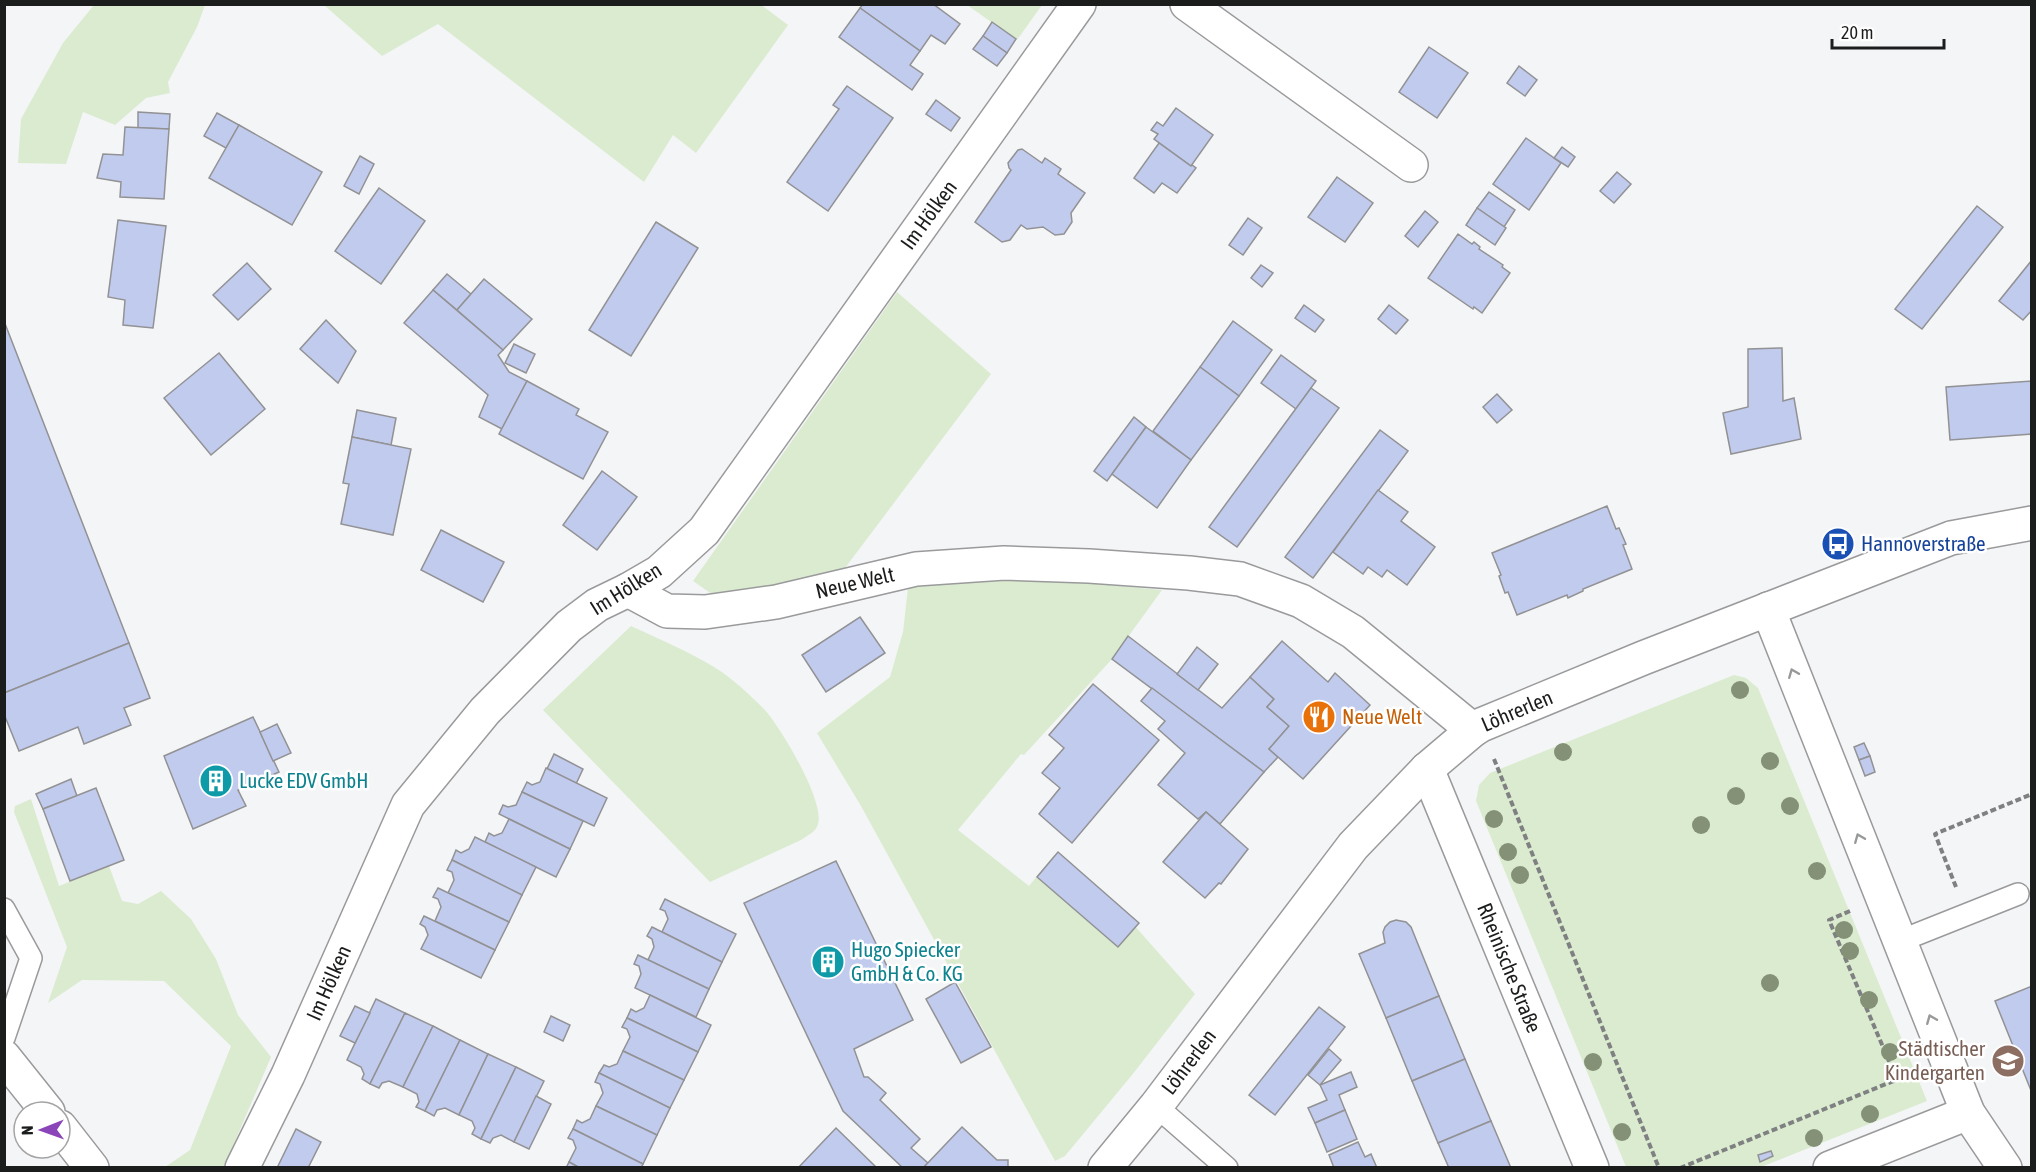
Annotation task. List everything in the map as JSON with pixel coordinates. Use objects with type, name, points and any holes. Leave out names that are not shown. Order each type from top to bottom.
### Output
[{"type":"street","name":"Im Hölken","points":[[242,1167],[288,1075],[408,805],[485,711],[569,626],[597,605],[659,572],[704,531],[1079,4]]},
{"type":"street","points":[[1187,4],[1411,165]]},
{"type":"street","name":"Löhrerlen","points":[[1105,1167],[1156,1106],[1353,846],[1427,769],[1477,728],[1643,658],[1951,538],[2031,523]]},
{"type":"street","name":"Neue Welt","points":[[628,590],[667,611],[705,612],[776,602],[916,569],[1004,563],[1101,567],[1240,579],[1301,601],[1353,632],[1477,728]]},
{"type":"street","points":[[1767,609],[1968,1113],[2004,1167]]},
{"type":"street","name":"Rheinische Straße","points":[[1427,769],[1592,1167]]},
{"type":"street","points":[[4,1057],[38,1100]]},
{"type":"street","points":[[1830,1167],[1968,1113]]},
{"type":"street","points":[[72,1142],[92,1167]]},
{"type":"lane","points":[[1900,941],[2018,894]]},
{"type":"lane","points":[[4,909],[31,958],[4,1038]]},
{"type":"lane","points":[[1156,1106],[1227,1167]]},
{"type":"path","points":[[1477,728],[1659,1167]]},
{"type":"path","points":[[1966,915],[1935,834],[2031,794]]},
{"type":"path","points":[[1882,897],[1829,920],[1897,1080]]},
{"type":"path","points":[[1680,1167],[1947,1059]]},
{"type":"green space","points":[[760,4],[788,25],[696,153],[673,135],[644,182],[438,24],[382,56],[324,5]]},
{"type":"green space","points":[[94,5],[205,5],[197,27],[168,82],[170,93],[146,98],[115,125],[83,112],[66,164],[18,163],[21,119],[63,43]]},
{"type":"green space","points":[[967,5],[1042,5],[1017,40]]},
{"type":"green space","points":[[897,292],[991,374],[845,568],[766,593],[719,599],[693,581]]},
{"type":"green space","points":[[909,579],[1046,579],[1162,590],[1112,659],[1024,755],[1021,754],[958,830],[1029,886],[1054,855],[1133,924],[1195,994],[1065,1156],[1055,1161],[861,806],[817,733],[890,677],[903,632]]},
{"type":"green space","points":[[631,626],[684,650],[714,667],[740,686],[764,709],[800,764],[815,799],[818,824],[814,831],[801,840],[710,882],[543,710]]},
{"type":"green space","points":[[1734,675],[1746,678],[1758,688],[1927,1101],[1761,1167],[1626,1167],[1476,801],[1479,785],[1490,773]]},
{"type":"green space","points":[[31,799],[59,886],[109,866],[122,901],[138,904],[161,891],[191,919],[216,959],[238,1015],[271,1057],[224,1167],[165,1167],[190,1150],[231,1046],[164,981],[82,980],[48,1003],[67,947],[14,812],[15,806]]},
{"type":"building","points":[[863,4],[933,4],[960,24],[945,44],[931,35],[920,51],[860,8]]},
{"type":"building","points":[[860,8],[920,51],[910,65],[923,74],[912,90],[839,37]]},
{"type":"building","points":[[992,22],[1016,39],[1007,53],[983,36]]},
{"type":"building","points":[[983,36],[1007,53],[997,66],[973,49]]},
{"type":"building","points":[[1429,47],[1468,73],[1437,118],[1399,92]]},
{"type":"building","points":[[1519,66],[1537,80],[1525,96],[1507,83]]},
{"type":"building","points":[[847,86],[893,118],[828,211],[787,182],[839,109],[833,105]]},
{"type":"building","points":[[936,100],[960,118],[951,131],[926,114]]},
{"type":"building","points":[[1176,108],[1213,135],[1191,166],[1154,139],[1158,134],[1151,130],[1157,122],[1163,126]]},
{"type":"building","points":[[138,112],[170,114],[169,129],[138,128]]},
{"type":"building","points":[[217,113],[239,125],[226,148],[204,136]]},
{"type":"building","points":[[239,125],[322,172],[292,225],[209,178]]},
{"type":"building","points":[[125,127],[169,129],[164,199],[120,197],[121,182],[97,178],[103,154],[123,155]]},
{"type":"building","points":[[1526,138],[1561,163],[1529,210],[1493,184]]},
{"type":"building","points":[[1159,143],[1196,168],[1177,193],[1162,183],[1154,193],[1134,178]]},
{"type":"building","points":[[1562,147],[1575,157],[1568,167],[1554,158]]},
{"type":"building","points":[[1022,149],[1042,163],[1045,158],[1061,169],[1058,174],[1085,193],[1071,213],[1072,222],[1064,234],[1055,235],[1043,227],[1027,229],[1021,225],[1010,240],[1002,242],[975,222],[1011,170],[1008,163],[1018,150]]},
{"type":"building","points":[[360,156],[374,164],[359,194],[344,186]]},
{"type":"building","points":[[1617,172],[1631,184],[1614,203],[1600,191]]},
{"type":"building","points":[[1337,177],[1373,203],[1345,242],[1308,217]]},
{"type":"building","points":[[379,188],[425,221],[381,284],[335,251]]},
{"type":"building","points":[[1489,192],[1515,210],[1504,227],[1477,208]]},
{"type":"building","points":[[1977,206],[2003,227],[1922,329],[1895,309]]},
{"type":"building","points":[[1477,208],[1506,228],[1495,245],[1466,225]]},
{"type":"building","points":[[1425,211],[1438,222],[1418,247],[1405,236]]},
{"type":"building","points":[[1248,218],[1262,228],[1243,255],[1229,245]]},
{"type":"building","points":[[118,220],[166,226],[153,328],[123,325],[125,300],[108,297]]},
{"type":"building","points":[[656,222],[698,248],[631,356],[589,330]]},
{"type":"building","points":[[1458,234],[1472,244],[1474,242],[1480,247],[1479,249],[1503,265],[1502,267],[1510,273],[1482,313],[1428,278]]},
{"type":"building","points":[[2032,260],[2032,310],[2023,320],[1999,301]]},
{"type":"building","points":[[247,263],[271,289],[238,320],[213,295]]},
{"type":"building","points":[[1261,265],[1273,273],[1262,287],[1251,278]]},
{"type":"building","points":[[447,274],[471,294],[457,310],[433,290]]},
{"type":"building","points":[[484,279],[532,319],[503,350],[457,310]]},
{"type":"building","points":[[433,290],[503,350],[498,355],[509,372],[527,381],[502,429],[479,417],[488,395],[404,323]]},
{"type":"building","points":[[1304,305],[1324,320],[1315,332],[1295,318]]},
{"type":"building","points":[[1389,305],[1408,320],[1396,334],[1378,319]]},
{"type":"building","points":[[326,320],[356,351],[338,383],[300,349]]},
{"type":"building","points":[[4,321],[129,643],[4,693]]},
{"type":"building","points":[[1233,321],[1272,350],[1239,396],[1200,367]]},
{"type":"building","points":[[514,344],[535,354],[526,373],[505,363]]},
{"type":"building","points":[[1782,348],[1783,401],[1794,398],[1801,439],[1731,454],[1723,413],[1748,407],[1748,349]]},
{"type":"building","points":[[219,353],[265,409],[211,455],[164,398]]},
{"type":"building","points":[[1281,355],[1316,381],[1296,409],[1261,383]]},
{"type":"building","points":[[1200,367],[1239,396],[1191,460],[1153,431]]},
{"type":"building","points":[[527,381],[579,409],[576,415],[608,432],[583,479],[499,434]]},
{"type":"building","points":[[2032,381],[2032,434],[1950,440],[1946,387]]},
{"type":"building","points":[[1311,388],[1339,408],[1237,547],[1209,527]]},
{"type":"building","points":[[1497,394],[1512,410],[1497,423],[1483,407]]},
{"type":"building","points":[[357,410],[396,418],[391,445],[352,437]]},
{"type":"building","points":[[1134,417],[1146,427],[1107,481],[1094,471]]},
{"type":"building","points":[[1146,427],[1191,460],[1157,508],[1112,474]]},
{"type":"building","points":[[1380,430],[1408,451],[1313,578],[1285,557]]},
{"type":"building","points":[[352,437],[411,449],[393,535],[341,524],[349,484],[343,483]]},
{"type":"building","points":[[602,471],[637,497],[597,550],[563,525]]},
{"type":"building","points":[[1378,490],[1408,512],[1401,521],[1435,547],[1407,585],[1387,570],[1382,577],[1368,567],[1363,574],[1333,552]]},
{"type":"building","points":[[1607,506],[1616,529],[1619,528],[1626,544],[1623,545],[1632,569],[1583,589],[1568,598],[1567,595],[1517,615],[1508,592],[1505,593],[1492,553]]},
{"type":"building","points":[[441,530],[504,562],[483,602],[421,570]]},
{"type":"building","points":[[860,617],[885,653],[826,692],[802,655]]},
{"type":"building","points":[[1128,636],[1222,708],[1250,677],[1274,699],[1267,707],[1289,726],[1269,749],[1278,757],[1264,772],[1112,659]]},
{"type":"building","name":"Neue Welt","points":[[1282,641],[1328,682],[1335,673],[1370,705],[1303,779],[1269,749],[1289,726],[1267,707],[1274,699],[1250,677]]},
{"type":"building","points":[[129,643],[150,698],[124,708],[131,725],[84,744],[78,727],[19,751],[4,714],[4,693]]},
{"type":"building","points":[[1197,647],[1218,664],[1198,690],[1177,674]]},
{"type":"building","points":[[1093,684],[1159,740],[1072,843],[1039,814],[1060,788],[1042,773],[1064,748],[1049,735]]},
{"type":"building","points":[[1152,688],[1264,772],[1220,824],[1206,812],[1198,819],[1158,785],[1185,753],[1158,729],[1165,721],[1141,701]]},
{"type":"building","name":"Lucke EDV GmbH","points":[[253,717],[279,772],[238,790],[246,806],[193,829],[164,756]]},
{"type":"building","points":[[277,724],[291,753],[273,761],[260,732]]},
{"type":"building","points":[[1864,743],[1870,756],[1859,760],[1854,747]]},
{"type":"building","points":[[554,754],[583,769],[576,784],[547,769]]},
{"type":"building","points":[[1870,756],[1875,772],[1865,776],[1859,760]]},
{"type":"building","points":[[546,768],[607,798],[594,826],[522,792],[527,782],[532,785],[540,782]]},
{"type":"building","points":[[71,779],[77,796],[43,809],[36,794]]},
{"type":"building","points":[[96,788],[124,860],[70,881],[43,809]]},
{"type":"building","points":[[522,792],[583,821],[570,849],[499,814],[503,805],[508,807],[516,805]]},
{"type":"building","points":[[1206,812],[1248,849],[1221,884],[1219,883],[1205,898],[1163,862]]},
{"type":"building","points":[[509,819],[570,849],[556,877],[485,842],[489,833],[494,836],[502,833]]},
{"type":"building","points":[[475,837],[536,867],[522,895],[452,860],[456,850],[461,853],[469,849]]},
{"type":"building","points":[[1058,852],[1139,923],[1118,947],[1037,877]]},
{"type":"building","points":[[452,860],[522,895],[509,922],[448,893],[454,880],[452,872],[447,870]]},
{"type":"building","name":"Hugo Spiecker GmbH & Co. KG","points":[[836,861],[913,1020],[854,1049],[864,1077],[868,1077],[886,1093],[880,1100],[920,1139],[911,1148],[928,1163],[923,1168],[903,1168],[843,1111],[744,903]]},
{"type":"building","points":[[438,888],[509,922],[495,950],[435,921],[441,907],[438,899],[433,897]]},
{"type":"building","points":[[665,899],[736,934],[722,962],[662,932],[668,919],[665,911],[660,909]]},
{"type":"building","points":[[424,916],[495,950],[481,978],[421,949],[428,935],[425,927],[420,924]]},
{"type":"building","points":[[1396,920],[1406,922],[1411,927],[1439,996],[1386,1018],[1359,954],[1385,943],[1383,932],[1385,927]]},
{"type":"building","points":[[652,927],[722,962],[709,989],[648,960],[654,947],[652,939],[647,936]]},
{"type":"building","points":[[638,955],[709,989],[696,1017],[635,988],[641,974],[639,966],[634,964]]},
{"type":"building","points":[[955,982],[991,1047],[961,1063],[926,999]]},
{"type":"building","points":[[2032,986],[2032,1093],[1995,1001]]},
{"type":"building","points":[[650,995],[711,1025],[698,1052],[627,1018],[631,1009],[636,1012],[644,1008]]},
{"type":"building","points":[[1439,996],[1465,1059],[1412,1081],[1386,1018]]},
{"type":"building","points":[[376,999],[405,1013],[370,1084],[362,1079],[364,1074],[361,1067],[347,1060]]},
{"type":"building","points":[[355,1006],[370,1013],[355,1043],[340,1036]]},
{"type":"building","points":[[1319,1007],[1345,1027],[1275,1115],[1249,1095]]},
{"type":"building","points":[[405,1013],[433,1026],[403,1087],[389,1081],[382,1083],[379,1088],[370,1084]]},
{"type":"building","points":[[551,1016],[570,1025],[563,1041],[544,1032]]},
{"type":"building","points":[[627,1018],[698,1052],[684,1080],[623,1051],[630,1037],[627,1029],[622,1027]]},
{"type":"building","points":[[433,1026],[460,1040],[425,1111],[416,1107],[419,1102],[417,1094],[403,1087]]},
{"type":"building","points":[[460,1040],[488,1054],[459,1115],[445,1108],[437,1110],[434,1116],[425,1111]]},
{"type":"building","points":[[1329,1049],[1341,1060],[1320,1085],[1308,1075]]},
{"type":"building","points":[[623,1051],[684,1080],[670,1108],[599,1073],[604,1065],[609,1067],[617,1064]]},
{"type":"building","points":[[488,1054],[516,1067],[481,1139],[472,1134],[475,1128],[472,1121],[459,1115]]},
{"type":"building","points":[[1465,1059],[1491,1121],[1438,1143],[1412,1081]]},
{"type":"building","points":[[516,1067],[544,1081],[514,1142],[501,1135],[493,1138],[490,1143],[481,1139]]},
{"type":"building","points":[[1351,1072],[1357,1087],[1339,1095],[1345,1110],[1315,1123],[1308,1108],[1327,1100],[1320,1085]]},
{"type":"building","points":[[599,1073],[670,1108],[657,1135],[596,1106],[603,1093],[600,1084],[595,1082]]},
{"type":"building","points":[[536,1096],[551,1104],[529,1149],[514,1142]]},
{"type":"building","points":[[596,1106],[657,1135],[643,1164],[573,1129],[577,1120],[582,1123],[590,1119]]},
{"type":"building","points":[[1345,1110],[1357,1139],[1327,1152],[1315,1123]]},
{"type":"building","points":[[1491,1121],[1511,1168],[1449,1168],[1438,1143]]},
{"type":"building","points":[[962,1127],[997,1160],[1008,1160],[1008,1168],[923,1168]]},
{"type":"building","points":[[836,1128],[877,1168],[798,1168]]},
{"type":"building","points":[[296,1129],[321,1142],[308,1168],[277,1168]]},
{"type":"building","points":[[573,1129],[643,1164],[641,1168],[580,1168],[569,1162],[576,1148],[573,1140],[568,1138]]},
{"type":"building","points":[[1358,1142],[1365,1157],[1371,1154],[1377,1168],[1334,1168],[1329,1155]]},
{"type":"building","points":[[1771,1151],[1773,1156],[1760,1162],[1758,1155]]},
{"type":"building","points":[[569,1162],[580,1168],[566,1168]]},
{"type":"place","name":"Hannoverstraße","points":[[1838,544]]},
{"type":"place","name":"Neue Welt","points":[[1319,717]]},
{"type":"place","name":"Lucke EDV GmbH","points":[[216,781]]},
{"type":"place","name":"Hugo Spiecker GmbH & Co. KG","points":[[828,962]]},
{"type":"place","name":"Städtischer Kindergarten","points":[[2008,1061]]}]
